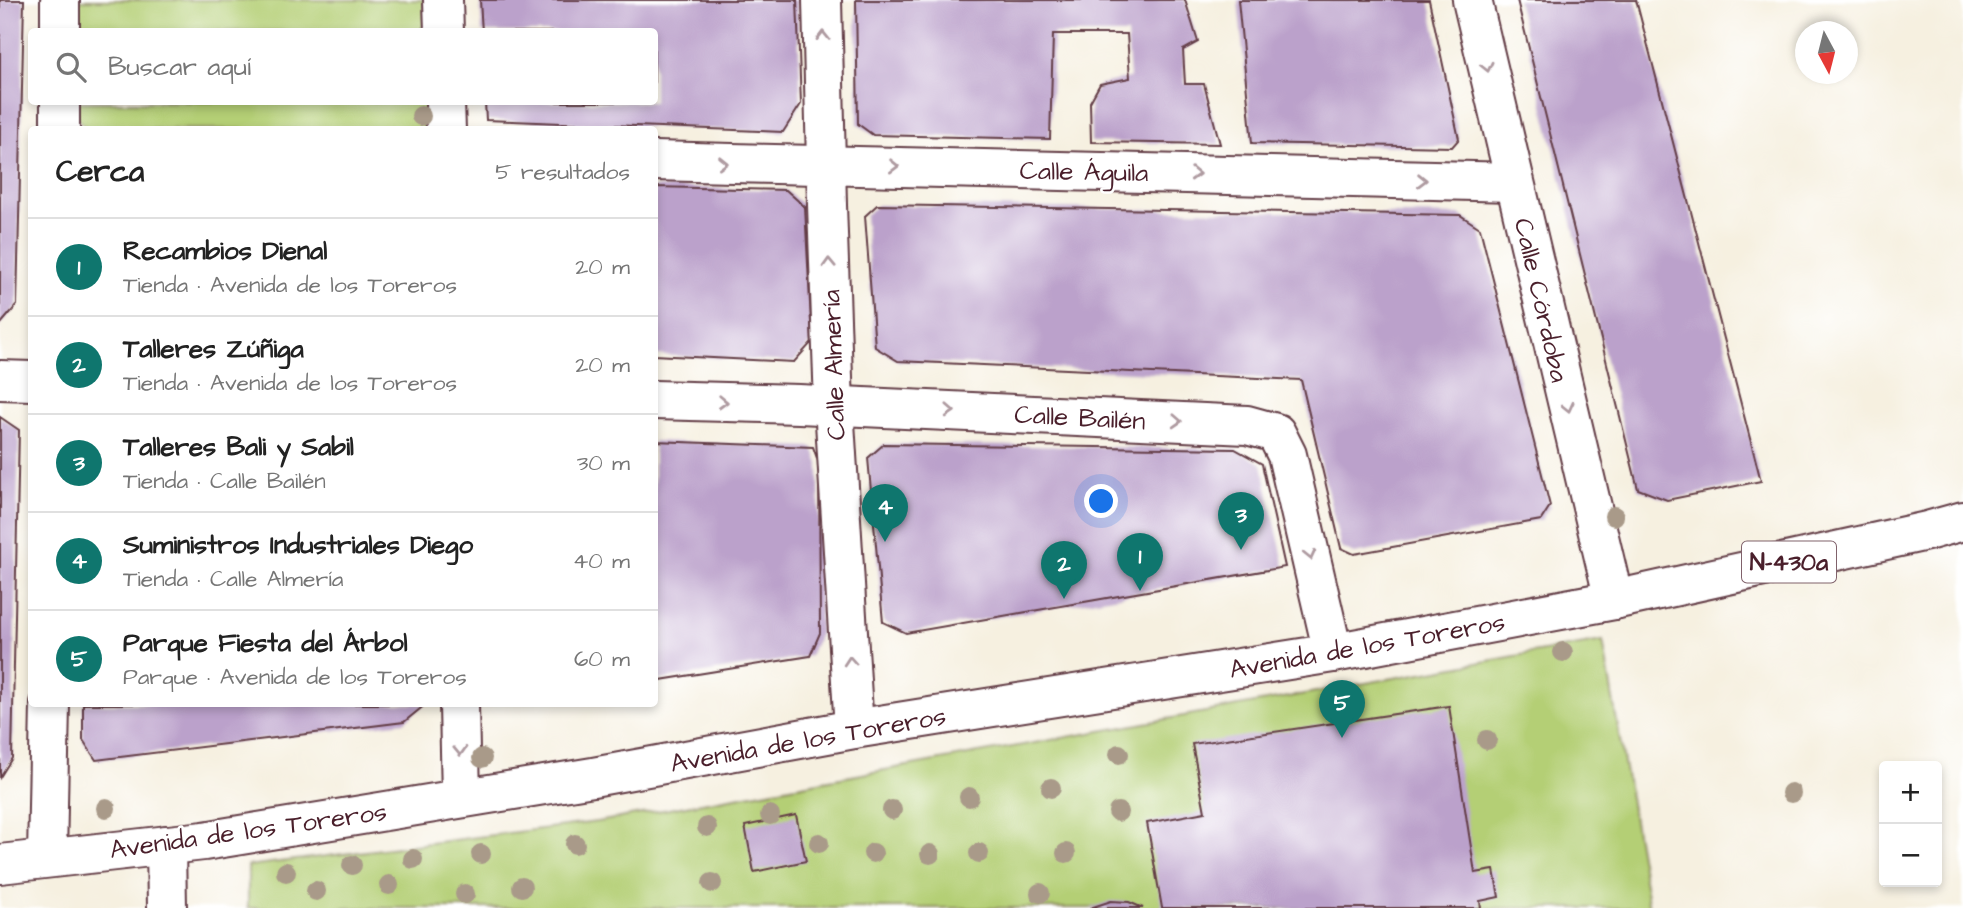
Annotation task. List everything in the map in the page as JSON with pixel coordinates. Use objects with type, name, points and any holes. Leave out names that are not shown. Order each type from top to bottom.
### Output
[{"type":"main road","points":[[60,0],[60,28]]},
{"type":"main road","points":[[443,0],[444,28]]},
{"type":"main road","name":"Calle Almería","points":[[822,0],[834,406],[854,729]]},
{"type":"main road","name":"Calle Córdoba","points":[[1472,0],[1614,600]]},
{"type":"main road","points":[[60,105],[60,126]]},
{"type":"main road","points":[[445,105],[446,126]]},
{"type":"main road","name":"Calle Águila","points":[[658,161],[1514,182]]},
{"type":"main road","points":[[0,380],[28,381]]},
{"type":"main road","name":"Calle Bailén","points":[[658,400],[1247,425],[1276,433],[1287,455],[1333,653]]},
{"type":"main road","name":"N-430a","points":[[1614,600],[1963,521]]},
{"type":"main road","name":"Avenida de los Toreros","points":[[0,864],[204,841],[593,777],[854,729],[1333,653],[1614,600]]},
{"type":"main road","points":[[47,857],[50,707]]},
{"type":"main road","points":[[459,707],[461,798]]},
{"type":"main road","points":[[166,845],[167,908]]},
{"type":"green space","points":[[71,0],[424,0],[424,28],[71,28]]},
{"type":"green space","points":[[72,105],[426,105],[425,126],[86,126]]},
{"type":"green space","points":[[1603,641],[1649,908],[248,908],[248,866],[597,822]]},
{"type":"building","points":[[0,0],[24,0],[17,305],[0,325]]},
{"type":"building","points":[[480,0],[797,0],[801,104],[783,132],[486,120],[485,105],[658,105],[658,28],[482,28]]},
{"type":"building","points":[[856,0],[1185,0],[1198,42],[1183,50],[1185,84],[1204,84],[1220,144],[1091,142],[1090,102],[1100,84],[1130,78],[1127,34],[1053,34],[1050,139],[873,135],[858,124]]},
{"type":"building","points":[[1238,0],[1429,0],[1459,139],[1452,147],[1252,143]]},
{"type":"building","points":[[1517,0],[1636,0],[1761,481],[1667,500],[1638,489]]},
{"type":"building","points":[[658,187],[786,190],[805,207],[812,342],[794,362],[658,355]]},
{"type":"building","points":[[877,205],[1460,215],[1480,228],[1550,506],[1541,520],[1354,554],[1341,548],[1301,380],[898,361],[875,347],[865,216]]},
{"type":"building","points":[[0,417],[19,430],[12,758],[0,777]]},
{"type":"building","points":[[658,441],[813,447],[819,464],[820,633],[810,656],[658,680]]},
{"type":"building","points":[[884,444],[1235,449],[1262,464],[1285,567],[906,633],[883,622],[868,458]]},
{"type":"building","points":[[1449,706],[1475,873],[1494,870],[1499,897],[1480,901],[1481,908],[1162,908],[1147,823],[1205,812],[1192,744]]},
{"type":"building","points":[[83,707],[422,707],[404,722],[96,760],[83,740]]},
{"type":"building","points":[[796,815],[806,861],[754,872],[745,826]]},
{"type":"building","points":[[1111,901],[1129,902],[1143,908],[1090,908]]},
{"type":"place","name":"Suministros Industriales Diego","points":[[885,542]]},
{"type":"place","name":"Talleres Bali y Sabil","points":[[1241,550]]},
{"type":"place","name":"Recambios Dienal","points":[[1140,591]]},
{"type":"place","name":"Talleres Zúñiga","points":[[1064,599]]},
{"type":"place","name":"Parque Fiesta del Árbol","points":[[1342,738]]}]
